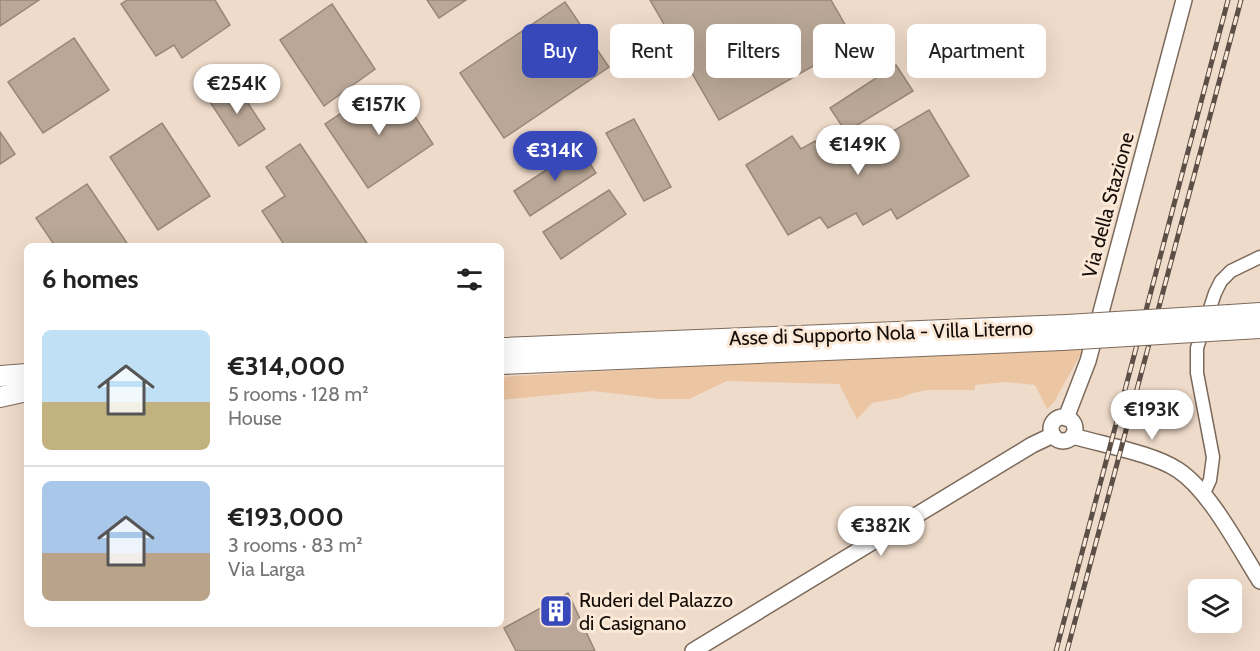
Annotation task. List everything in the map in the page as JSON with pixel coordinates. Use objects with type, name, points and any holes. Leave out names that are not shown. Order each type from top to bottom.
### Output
[{"type":"highway","name":"Asse di Supporto Nola - Villa Literno","points":[[504,364],[1228,322],[1260,313]]},
{"type":"highway","name":"Asse di Supporto Nola - Villa Literno","points":[[1228,322],[1260,328]]},
{"type":"highway","name":"Asse di Supporto Nola - Villa Literno","points":[[504,348],[1065,332]]},
{"type":"highway","points":[[0,376],[24,374]]},
{"type":"highway","points":[[0,392],[24,391]]},
{"type":"highway","points":[[0,397],[24,392]]},
{"type":"street","name":"Via della Stazione","points":[[1066,418],[1088,361],[1184,0]]},
{"type":"street","points":[[1203,495],[1210,480],[1213,457],[1197,373],[1197,348],[1215,293],[1221,282],[1231,271],[1260,257]]},
{"type":"street","points":[[1053,435],[1053,424],[1058,419],[1066,418],[1074,425],[1073,436]]},
{"type":"street","points":[[1053,435],[1063,441],[1073,436],[1155,459],[1178,470],[1215,509],[1260,581]]},
{"type":"street","points":[[693,651],[1053,435]]},
{"type":"shaded area","points":[[1005,348],[1083,350],[1054,402],[1047,409],[1035,385],[1005,382],[975,385],[975,390],[927,390],[872,403],[857,419],[839,384],[727,381],[689,399],[661,399],[593,391],[504,400],[504,377]]},
{"type":"building","points":[[0,0],[39,0],[0,26]]},
{"type":"building","points":[[127,0],[215,0],[230,25],[182,58],[174,45],[156,56],[121,4]]},
{"type":"building","points":[[427,0],[466,0],[439,18]]},
{"type":"building","points":[[650,0],[831,0],[845,24],[813,24],[813,66],[801,73],[801,24],[706,24],[706,78],[792,78],[719,120],[694,77],[694,24],[664,24]]},
{"type":"building","points":[[565,2],[580,24],[532,24]]},
{"type":"building","points":[[332,4],[375,69],[324,106],[280,40]]},
{"type":"building","points":[[522,31],[522,78],[593,78],[504,138],[460,73]]},
{"type":"building","points":[[74,38],[109,90],[43,133],[8,82]]},
{"type":"building","points":[[598,51],[609,67],[598,74]]},
{"type":"building","points":[[895,66],[913,91],[846,132],[830,108],[876,78],[895,78]]},
{"type":"building","points":[[236,85],[265,129],[239,146],[210,102]]},
{"type":"building","points":[[373,92],[381,104],[399,92],[433,144],[368,188],[325,124]]},
{"type":"building","points":[[929,110],[969,176],[897,219],[891,209],[863,225],[856,213],[828,228],[820,217],[788,235],[746,165],[792,136],[801,149],[815,141],[823,154],[841,145],[849,157]]},
{"type":"building","points":[[634,119],[671,187],[644,201],[606,133]]},
{"type":"building","points":[[162,123],[210,196],[158,230],[110,157]]},
{"type":"building","points":[[0,132],[15,154],[0,164]]},
{"type":"building","points":[[300,144],[367,243],[283,243],[262,211],[285,196],[266,167]]},
{"type":"building","points":[[580,148],[596,173],[530,216],[514,191]]},
{"type":"building","points":[[87,184],[127,243],[53,243],[36,218]]},
{"type":"building","points":[[609,190],[626,214],[561,259],[543,232]]},
{"type":"building","name":"Ruderi del Palazzo di Casignano","points":[[568,593],[595,651],[516,651],[504,628]]},
{"type":"railway","points":[[1056,651],[1228,0]]},
{"type":"railway","points":[[1067,651],[1241,0]]},
{"type":"place","name":"Ruderi del Palazzo di Casignano","points":[[556,611]]}]
